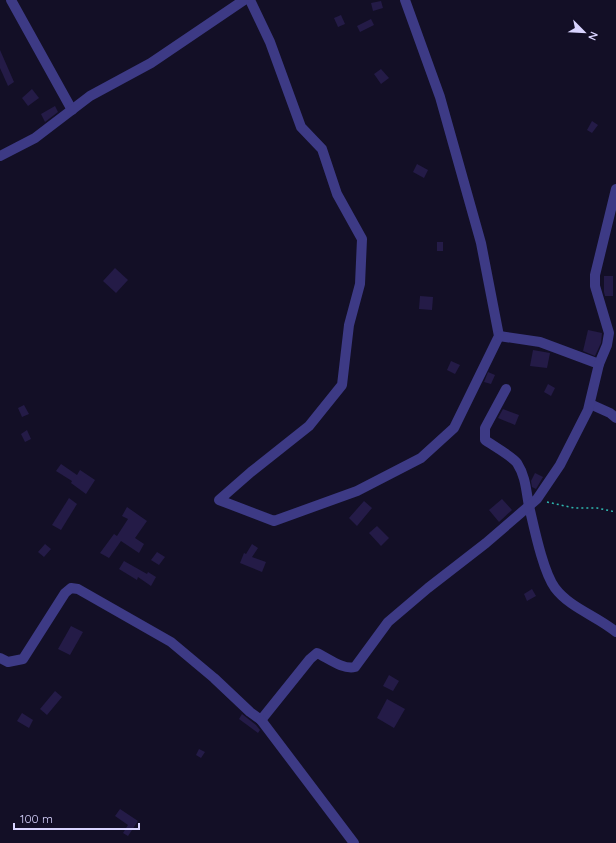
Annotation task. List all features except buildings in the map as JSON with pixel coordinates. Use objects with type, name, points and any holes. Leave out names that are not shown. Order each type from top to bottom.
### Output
[{"type":"street","points":[[11,0],[72,110]]},
{"type":"street","points":[[0,156],[34,138],[90,96],[151,63],[244,0]]},
{"type":"street","points":[[250,0],[270,42],[301,127],[322,149],[337,194],[362,239],[360,284],[349,325],[342,385],[309,426],[250,472],[219,500],[274,521],[357,491],[421,458],[454,428],[498,336],[481,243],[440,97],[405,0]]},
{"type":"street","points":[[609,333],[595,286],[595,275],[616,189]]},
{"type":"street","points":[[261,720],[310,659],[317,653],[344,666],[350,668],[355,667],[388,622],[428,588],[486,543],[533,502],[560,465],[588,410],[599,364],[607,345],[609,333],[616,325]]},
{"type":"street","points":[[498,336],[540,342],[599,364]]},
{"type":"street","points":[[506,389],[485,428],[485,440],[516,462],[525,478],[533,502],[546,570],[555,587],[572,605],[616,632]]},
{"type":"street","points":[[590,404],[610,413],[616,418]]},
{"type":"street","points":[[0,658],[8,662],[23,659],[65,593],[72,588],[78,589],[171,642],[261,720],[354,843]]},
{"type":"path","points":[[533,502],[574,508],[597,508],[616,512]]}]
